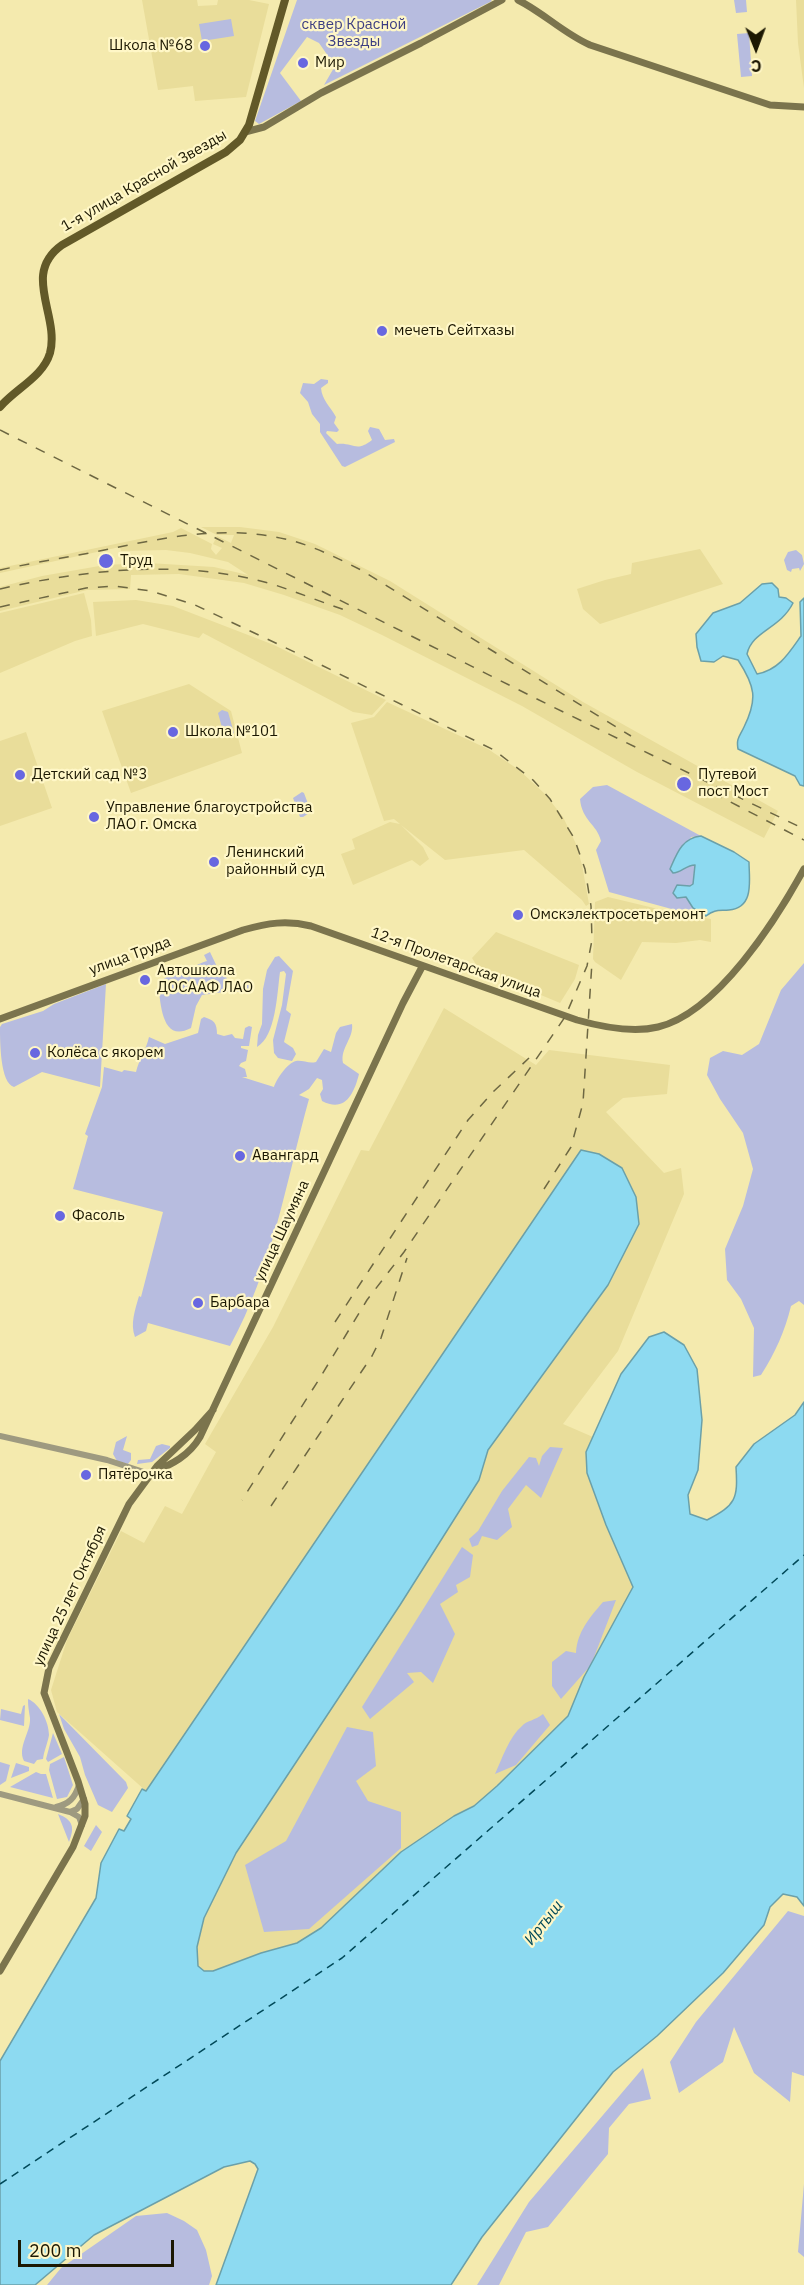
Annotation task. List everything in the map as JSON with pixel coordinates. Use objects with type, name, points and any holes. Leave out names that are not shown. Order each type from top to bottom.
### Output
[{"type":"main road","points":[[245,132],[285,0]]},
{"type":"main road","name":"1-я улица Красной Звезды","points":[[0,407],[36,374],[49,355],[51,336],[42,278],[43,268],[53,251],[226,152],[234,147],[245,132],[264,127],[321,93],[502,0]]},
{"type":"main road","points":[[518,0],[543,15],[564,32],[590,45],[770,105],[804,107]]},
{"type":"main road","name":"12-я Пролетарская улица","points":[[271,922],[286,921],[311,926],[577,1020],[604,1026],[649,1029],[668,1024],[687,1015],[705,1001],[743,961],[773,920],[804,869]]},
{"type":"main road","name":"улица Труда","points":[[0,1019],[271,922]]},
{"type":"main road","name":"улица Шаумяна","points":[[194,1448],[422,967]]},
{"type":"main road","name":"улица Шаумяна","points":[[150,1474],[213,1410]]},
{"type":"main road","points":[[150,1474],[174,1462],[194,1448],[194,1442],[186,1438]]},
{"type":"main road","name":"улица 25 лет Октября","points":[[84,1801],[80,1785],[46,1701],[44,1693],[46,1676],[124,1514],[150,1474]]},
{"type":"main road","points":[[0,1971],[73,1847],[85,1816],[84,1801]]},
{"type":"street","points":[[0,1436],[107,1460],[150,1474]]},
{"type":"street","points":[[52,1807],[65,1805],[80,1785]]},
{"type":"street","points":[[0,1794],[70,1812],[79,1817],[82,1825]]},
{"type":"street","points":[[70,1812],[77,1809],[84,1801]]},
{"type":"shaded area","name":"Школа №68","points":[[142,0],[197,0],[198,6],[217,5],[218,0],[249,0],[269,4],[246,97],[195,101],[193,86],[158,90]]},
{"type":"shaded area","points":[[796,0],[804,0],[804,88],[798,43]]},
{"type":"shaded area","points":[[201,527],[240,527],[279,532],[315,544],[390,581],[583,702],[778,811],[764,838],[637,772],[522,706],[382,635],[340,615],[244,583],[179,574],[131,575],[130,589],[87,590],[0,611],[0,587],[42,576],[105,565],[148,563],[214,567],[248,575],[228,562],[190,553],[166,550],[121,551],[120,547],[0,573],[0,568],[173,532],[181,528],[212,544],[211,549],[216,555],[222,548],[213,544],[217,536],[231,543],[234,535],[217,535]]},
{"type":"shaded area","points":[[700,549],[723,584],[600,624],[583,609],[577,589],[631,574],[632,563]]},
{"type":"shaded area","points":[[84,593],[91,620],[92,636],[0,673],[0,613]]},
{"type":"shaded area","points":[[136,600],[173,606],[274,645],[386,700],[372,715],[353,712],[203,633],[199,638],[143,624],[96,636],[93,602]]},
{"type":"shaded area","name":"Школа №101","points":[[189,684],[231,711],[242,753],[131,793],[102,711]]},
{"type":"shaded area","points":[[387,702],[488,749],[519,770],[545,794],[563,817],[576,844],[589,904],[586,906],[524,850],[445,860],[401,825],[423,847],[429,859],[420,866],[412,860],[353,885],[341,854],[355,849],[352,839],[390,822],[400,824],[394,819],[384,821],[351,723],[374,717]]},
{"type":"shaded area","name":"Детский сад №3","points":[[26,732],[52,808],[0,826],[0,741]]},
{"type":"shaded area","points":[[608,897],[711,919],[711,942],[700,940],[676,943],[642,942],[621,980],[593,959],[595,902]]},
{"type":"shaded area","points":[[496,932],[579,965],[575,979],[560,1003],[479,969],[472,958]]},
{"type":"shaded area","points":[[444,1008],[536,1065],[549,1050],[670,1065],[667,1094],[623,1098],[606,1112],[664,1173],[681,1168],[684,1194],[618,1351],[563,1424],[593,1437],[586,1452],[587,1473],[606,1525],[633,1587],[584,1677],[568,1716],[497,1786],[474,1806],[454,1816],[401,1852],[321,1928],[297,1943],[261,1953],[213,1971],[204,1971],[198,1966],[197,1947],[204,1918],[236,1853],[400,1605],[479,1480],[488,1450],[608,1285],[639,1225],[636,1197],[581,1150],[146,1791],[57,1712],[51,1690],[67,1640],[121,1531],[144,1543],[165,1506],[182,1514],[216,1452],[205,1444],[273,1327],[361,1150],[369,1151]]},
{"type":"green space","name":"сквер Красной Звезды","points":[[297,0],[492,1],[324,85],[335,66],[319,43],[307,37],[280,73],[301,101],[259,124],[255,121]]},
{"type":"green space","points":[[734,0],[746,0],[747,12],[736,13]]},
{"type":"green space","points":[[231,19],[234,36],[202,41],[199,24]]},
{"type":"green space","points":[[749,33],[752,76],[741,77],[737,34]]},
{"type":"green space","points":[[321,379],[328,380],[328,383],[321,388],[325,400],[336,417],[334,423],[339,430],[326,433],[337,444],[362,446],[367,444],[372,440],[368,431],[370,427],[379,429],[385,440],[394,439],[395,442],[345,467],[342,466],[320,432],[320,424],[312,414],[308,402],[300,393],[303,383],[314,384]]},
{"type":"green space","points":[[796,550],[802,555],[804,564],[800,571],[799,568],[792,569],[791,572],[787,570],[784,560],[788,552]]},
{"type":"green space","points":[[222,710],[228,712],[234,733],[231,736],[224,735],[218,713]]},
{"type":"green space","points":[[607,785],[701,836],[691,837],[677,873],[687,865],[695,865],[693,884],[686,897],[693,908],[706,916],[609,892],[596,850],[601,841],[586,817],[580,799],[593,787]]},
{"type":"green space","points":[[302,792],[311,812],[300,817],[293,798]]},
{"type":"green space","points":[[210,952],[220,973],[225,975],[228,981],[253,987],[246,993],[232,991],[202,995],[196,1006],[191,1028],[181,1031],[174,1030],[164,1019],[158,985],[166,977],[184,972],[207,961],[204,955]]},
{"type":"green space","points":[[279,956],[293,971],[286,1010],[291,1014],[284,1042],[293,1048],[296,1054],[292,1061],[278,1058],[274,1053],[273,1040],[282,1005],[286,974],[284,971],[280,972],[272,1024],[263,1042],[257,1047],[262,1024],[263,989],[267,970],[275,957]]},
{"type":"green space","points":[[804,963],[804,1305],[799,1301],[791,1306],[783,1333],[771,1358],[761,1375],[753,1377],[754,1328],[741,1299],[727,1280],[725,1249],[743,1206],[753,1169],[743,1133],[707,1075],[710,1058],[723,1051],[742,1055],[759,1044],[781,990]]},
{"type":"green space","points":[[106,984],[100,1087],[42,1072],[14,1087],[9,1084],[3,1070],[0,1042],[2,1024],[43,1011],[54,1004]]},
{"type":"green space","points":[[204,1017],[214,1022],[217,1034],[224,1036],[232,1034],[235,1038],[243,1039],[245,1028],[252,1027],[249,1046],[241,1046],[248,1050],[246,1061],[239,1066],[245,1069],[247,1077],[242,1077],[274,1087],[282,1072],[293,1062],[316,1062],[324,1049],[331,1052],[340,1027],[352,1024],[351,1034],[343,1053],[343,1063],[359,1074],[347,1100],[337,1105],[322,1101],[320,1094],[323,1089],[322,1080],[317,1078],[309,1089],[299,1095],[309,1099],[277,1225],[257,1287],[230,1346],[148,1323],[146,1331],[135,1337],[133,1322],[135,1312],[163,1212],[73,1189],[88,1136],[85,1134],[102,1087],[104,1067],[122,1072],[124,1070],[136,1072],[149,1037],[165,1044],[198,1033],[201,1019]]},
{"type":"green space","points":[[127,1436],[123,1450],[131,1453],[131,1460],[128,1464],[117,1461],[113,1454],[116,1442]]},
{"type":"green space","points":[[162,1444],[170,1448],[152,1462],[137,1464],[138,1460],[150,1459],[156,1446]]},
{"type":"green space","points":[[550,1447],[563,1448],[541,1498],[526,1485],[508,1509],[512,1527],[497,1540],[482,1536],[478,1545],[472,1547],[469,1539],[478,1531],[502,1491],[529,1457],[536,1458],[539,1466],[542,1456]]},
{"type":"green space","points":[[462,1547],[473,1555],[470,1577],[456,1585],[458,1592],[440,1604],[455,1634],[433,1683],[421,1672],[407,1673],[414,1682],[370,1719],[362,1707]]},
{"type":"green space","points":[[616,1600],[591,1665],[561,1699],[552,1686],[552,1662],[566,1651],[576,1653],[579,1638],[589,1619],[603,1602]]},
{"type":"green space","points":[[28,1699],[40,1709],[49,1730],[43,1759],[37,1760],[34,1764],[24,1761],[22,1756],[30,1723]]},
{"type":"green space","points":[[25,1705],[24,1726],[0,1720],[1,1709],[21,1714]]},
{"type":"green space","points":[[59,1714],[126,1782],[128,1788],[112,1812],[98,1805],[80,1757],[64,1729]]},
{"type":"green space","points":[[543,1714],[550,1725],[516,1765],[495,1774],[506,1748],[517,1731],[524,1724]]},
{"type":"green space","points":[[347,1727],[373,1732],[376,1766],[356,1781],[368,1801],[401,1812],[401,1848],[309,1929],[264,1932],[245,1865],[286,1841]]},
{"type":"green space","points":[[53,1733],[62,1754],[48,1762],[46,1759]]},
{"type":"green space","points":[[64,1757],[73,1785],[67,1797],[57,1799],[49,1770],[50,1764]]},
{"type":"green space","points":[[0,1762],[10,1765],[6,1781],[0,1785]]},
{"type":"green space","points":[[16,1763],[29,1767],[29,1771],[11,1778]]},
{"type":"green space","points":[[36,1772],[46,1774],[53,1798],[10,1787]]},
{"type":"green space","points":[[58,1814],[70,1822],[72,1832],[69,1842]]},
{"type":"green space","points":[[96,1825],[102,1832],[91,1851],[84,1846]]},
{"type":"green space","points":[[788,1911],[804,1916],[804,2076],[792,2072],[790,2102],[754,2073],[734,2027],[723,2062],[679,2093],[670,2062],[696,2022]]},
{"type":"green space","points":[[643,2068],[651,2099],[629,2104],[609,2128],[608,2154],[548,2227],[526,2232],[499,2285],[477,2285],[529,2202]]},
{"type":"green space","points":[[804,2184],[804,2257],[798,2252]]},
{"type":"green space","points":[[167,2213],[197,2230],[206,2250],[212,2276],[209,2285],[47,2285],[61,2268],[136,2216]]},
{"type":"water","points":[[772,583],[778,589],[779,597],[786,598],[793,603],[781,619],[754,640],[747,654],[757,674],[771,669],[783,660],[801,636],[800,602],[804,598],[804,786],[800,785],[795,776],[738,749],[738,740],[753,700],[751,685],[738,660],[723,656],[714,662],[701,661],[697,647],[696,634],[713,613],[740,603],[762,584]]},
{"type":"water","points":[[701,836],[749,862],[749,892],[743,904],[737,908],[715,911],[706,916],[693,908],[686,897],[677,898],[673,893],[677,885],[690,886],[693,884],[695,865],[676,873],[670,869],[685,843],[694,837]]},
{"type":"water","name":"Иртыш","points":[[581,1150],[599,1154],[622,1168],[636,1197],[639,1224],[608,1285],[488,1450],[479,1480],[400,1605],[236,1853],[204,1918],[197,1947],[198,1966],[204,1971],[213,1971],[261,1953],[297,1943],[321,1928],[401,1852],[454,1816],[474,1806],[568,1716],[584,1677],[633,1587],[606,1525],[587,1473],[586,1452],[621,1374],[649,1337],[664,1332],[684,1345],[697,1369],[702,1420],[698,1470],[688,1495],[690,1514],[707,1520],[724,1510],[735,1494],[736,1467],[754,1444],[795,1415],[804,1402],[804,1906],[797,1897],[783,1894],[770,1907],[764,1925],[723,1973],[657,2036],[613,2072],[482,2237],[451,2285],[216,2285],[258,2169],[250,2161],[224,2167],[94,2235],[35,2285],[0,2285],[0,2061],[96,1898],[101,1863],[119,1829],[124,1831],[131,1819],[127,1816],[142,1789],[146,1791]]},
{"type":"ferry route","points":[[0,2184],[342,1958],[804,1555]]},
{"type":"railway","points":[[0,430],[549,705],[804,829]]},
{"type":"railway","points":[[0,570],[189,535],[237,533],[285,539],[324,552],[361,570],[631,736]]},
{"type":"railway","points":[[0,589],[101,572],[171,569],[205,571],[272,584],[345,610]]},
{"type":"railway","points":[[0,607],[86,588],[114,586],[151,591],[195,605],[494,750],[533,780],[550,799],[574,838],[585,869],[591,906],[592,940],[587,966],[565,1017],[404,1252],[367,1300],[242,1500]]},
{"type":"railway","points":[[713,793],[804,840]]},
{"type":"railway","points":[[544,1189],[571,1147],[583,1103],[592,962]]},
{"type":"railway","points":[[335,1322],[468,1120],[494,1091],[529,1058]]},
{"type":"railway","points":[[271,1506],[372,1356],[381,1338],[407,1258]]},
{"type":"place","name":"Школа №68","points":[[205,46]]},
{"type":"place","name":"Мир","points":[[303,63]]},
{"type":"place","name":"мечеть Сейтхазы","points":[[382,331]]},
{"type":"place","name":"Труд","points":[[106,561]]},
{"type":"place","name":"Школа №101","points":[[173,732]]},
{"type":"place","name":"Детский сад №3","points":[[20,775]]},
{"type":"place","name":"Путевой пост Мост","points":[[684,784]]},
{"type":"place","name":"Управление благоустройства ЛАО г. Омска","points":[[94,817]]},
{"type":"place","name":"Ленинский районный суд","points":[[214,862]]},
{"type":"place","name":"Омскэлектросетьремонт","points":[[518,915]]},
{"type":"place","name":"Автошкола ДОСААФ ЛАО","points":[[145,980]]},
{"type":"place","name":"Колёса с якорем","points":[[35,1053]]},
{"type":"place","name":"Авангард","points":[[240,1156]]},
{"type":"place","name":"Фасоль","points":[[60,1216]]},
{"type":"place","name":"Барбара","points":[[198,1303]]},
{"type":"place","name":"Пятёрочка","points":[[86,1475]]}]
